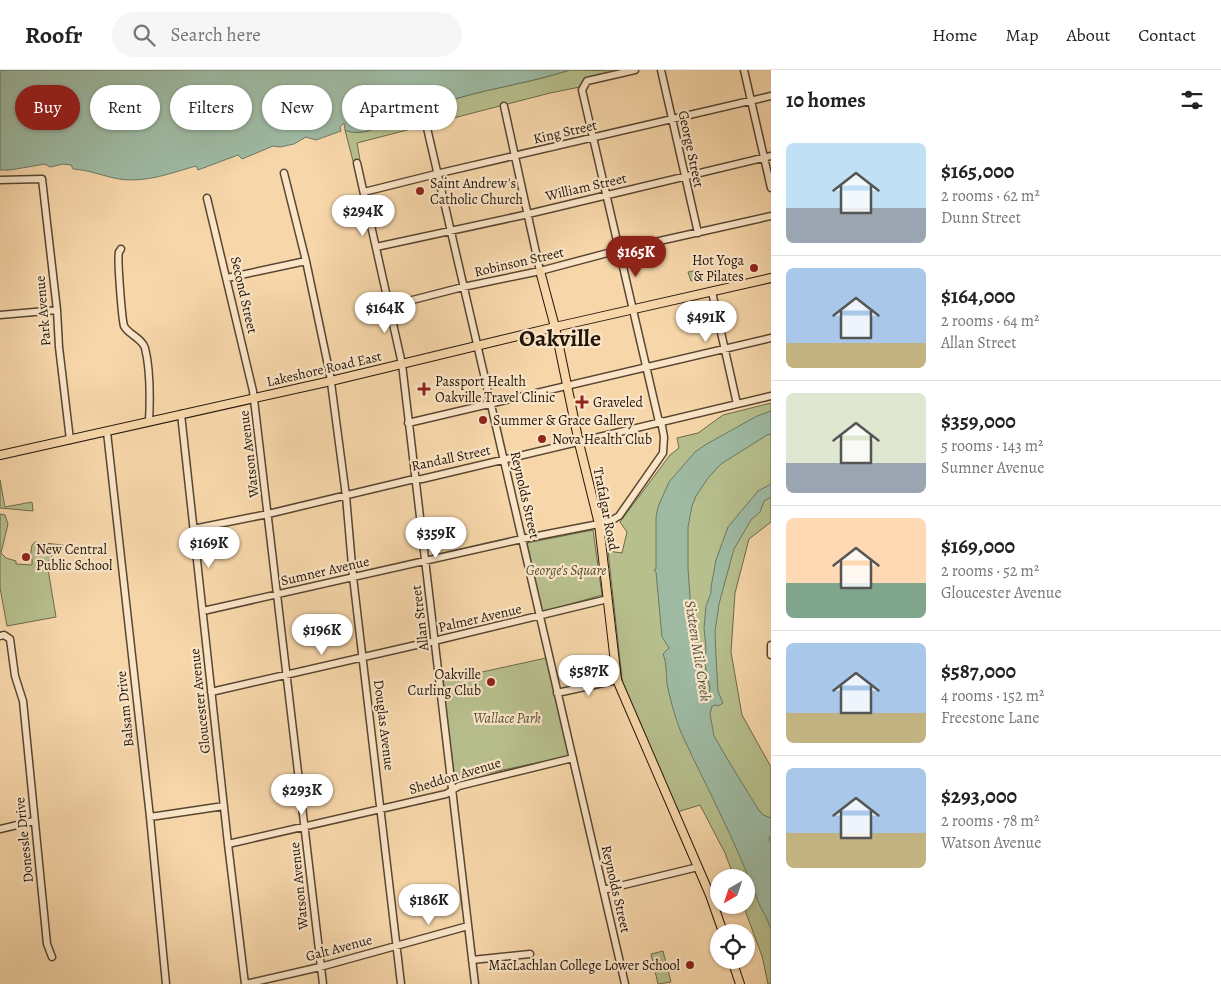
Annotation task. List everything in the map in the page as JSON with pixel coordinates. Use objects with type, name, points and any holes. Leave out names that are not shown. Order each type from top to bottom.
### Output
[{"type":"main road","name":"Trafalgar Road","points":[[540,271],[555,327],[579,442],[599,524],[617,680],[698,867],[720,924]]},
{"type":"main road","name":"Lakeshore Road East","points":[[0,455],[331,381],[555,327],[771,278]]},
{"type":"main road","points":[[735,969],[740,984]]},
{"type":"street","name":"Sumner Avenue","points":[[203,612],[522,539],[609,522],[619,516],[663,453],[664,437],[582,90],[587,81],[635,70]]},
{"type":"street","name":"George Street","points":[[661,70],[698,233]]},
{"type":"street","points":[[744,70],[771,188]]},
{"type":"street","name":"King Street","points":[[364,192],[771,96]]},
{"type":"street","name":"Trafalgar Road","points":[[504,106],[540,271]]},
{"type":"street","name":"Reynolds Street","points":[[427,130],[436,174],[451,231],[625,984]]},
{"type":"street","name":"William Street","points":[[376,247],[528,214],[771,156]]},
{"type":"street","name":"Allan Street","points":[[356,163],[402,364],[436,641],[474,984]]},
{"type":"street","name":"Douglas Avenue","points":[[284,173],[306,261],[331,381],[346,496],[362,658],[382,809],[401,984]]},
{"type":"street","name":"Park Avenue","points":[[0,180],[42,179],[70,440]]},
{"type":"street","name":"Second Street","points":[[208,198],[254,398]]},
{"type":"street","name":"Robinson Street","points":[[390,306],[463,287],[540,271],[619,250],[771,216]]},
{"type":"street","points":[[121,250],[119,252],[119,262],[123,319],[128,332],[141,342],[145,350],[149,422]]},
{"type":"street","points":[[227,278],[306,261]]},
{"type":"street","points":[[712,292],[737,404]]},
{"type":"street","points":[[0,315],[57,310]]},
{"type":"street","points":[[408,423],[771,338]]},
{"type":"street","name":"Randall Street","points":[[193,529],[268,514],[504,460],[771,396]]},
{"type":"street","name":"Watson Avenue","points":[[254,398],[323,984]]},
{"type":"street","name":"Gloucester Avenue","points":[[181,414],[245,984]]},
{"type":"street","name":"Balsam Drive","points":[[107,432],[150,818],[166,984]]},
{"type":"street","name":"Palmer Avenue","points":[[211,692],[436,641],[608,599]]},
{"type":"street","name":"Donessle Drive","points":[[2,635],[10,639],[15,676],[23,701],[47,944],[52,957]]},
{"type":"street","points":[[771,645],[771,655]]},
{"type":"street","points":[[558,693],[617,680]]},
{"type":"street","name":"Sheddon Avenue","points":[[228,844],[446,794],[459,786],[573,758]]},
{"type":"street","points":[[150,818],[224,806]]},
{"type":"street","points":[[0,829],[34,821]]},
{"type":"street","points":[[603,890],[698,867]]},
{"type":"street","name":"Galt Avenue","points":[[245,984],[320,967],[468,926]]},
{"type":"street","points":[[472,960],[530,954]]},
{"type":"green space","points":[[570,70],[620,71],[585,79],[580,87],[457,117],[457,98]]},
{"type":"green space","points":[[345,130],[351,132],[407,130],[357,143],[360,160],[353,161]]},
{"type":"green space","points":[[699,270],[701,279],[691,281],[688,272]]},
{"type":"green space","points":[[771,403],[771,522],[749,539],[735,593],[731,652],[742,715],[771,767],[771,984],[768,984],[762,956],[755,937],[755,924],[750,924],[746,914],[755,914],[755,869],[731,869],[725,853],[700,805],[677,812],[623,688],[608,551],[622,553],[627,532],[620,522],[670,455],[679,448],[677,438],[698,433],[723,415]]},
{"type":"green space","points":[[0,480],[5,507],[32,502],[33,511],[0,508]]},
{"type":"green space","points":[[0,514],[5,515],[8,524],[1,553],[6,558],[16,561],[16,564],[32,565],[32,559],[30,558],[32,545],[35,542],[63,545],[66,548],[56,550],[47,563],[56,617],[7,626],[0,588]]},
{"type":"green space","name":"George's Square","points":[[593,530],[602,595],[542,612],[527,543]]},
{"type":"green space","name":"Wallace Park","points":[[546,658],[570,756],[455,780],[441,681]]},
{"type":"green space","points":[[663,951],[671,982],[658,984],[651,954]]},
{"type":"shaded area","points":[[0,70],[570,70],[457,98],[457,85],[342,85],[341,131],[316,140],[306,137],[294,144],[280,147],[273,146],[242,159],[238,155],[198,170],[196,166],[158,177],[129,180],[73,169],[71,165],[63,164],[50,167],[45,164],[0,170]]},
{"type":"shaded area","points":[[345,130],[372,130],[363,132]]},
{"type":"shaded area","points":[[771,411],[771,434],[721,464],[708,478],[696,496],[688,527],[688,568],[693,642],[705,699],[709,695],[710,688],[705,665],[704,628],[706,606],[711,593],[716,560],[728,527],[758,491],[771,484],[771,497],[764,501],[760,512],[751,520],[734,549],[719,604],[715,632],[718,691],[723,703],[718,706],[712,706],[710,714],[714,736],[725,755],[758,809],[763,815],[771,818],[771,837],[769,840],[771,844],[771,930],[755,893],[755,869],[745,869],[676,719],[667,684],[666,665],[663,654],[669,648],[662,637],[656,572],[654,570],[656,569],[656,517],[658,507],[669,482],[695,452],[757,416]]},
{"type":"place","name":"Saint Andrew's Catholic Church","points":[[420,191]]},
{"type":"place","name":"Hot Yoga & Pilates","points":[[754,268]]},
{"type":"place","name":"Passport Health Oakville Travel Clinic","points":[[424,389]]},
{"type":"place","name":"Graveled","points":[[582,402]]},
{"type":"place","name":"Summer & Grace Gallery","points":[[483,420]]},
{"type":"place","name":"Nova Health Club","points":[[542,439]]},
{"type":"place","name":"New Central Public School","points":[[26,557]]},
{"type":"place","name":"Oakville Curling Club","points":[[491,682]]},
{"type":"place","name":"MacLachlan College Lower School","points":[[690,965]]},
{"type":"district","name":"Oakville","points":[[560,338]]},
{"type":"water label","name":"Sixteen Mile Creek","points":[[698,651]]}]
